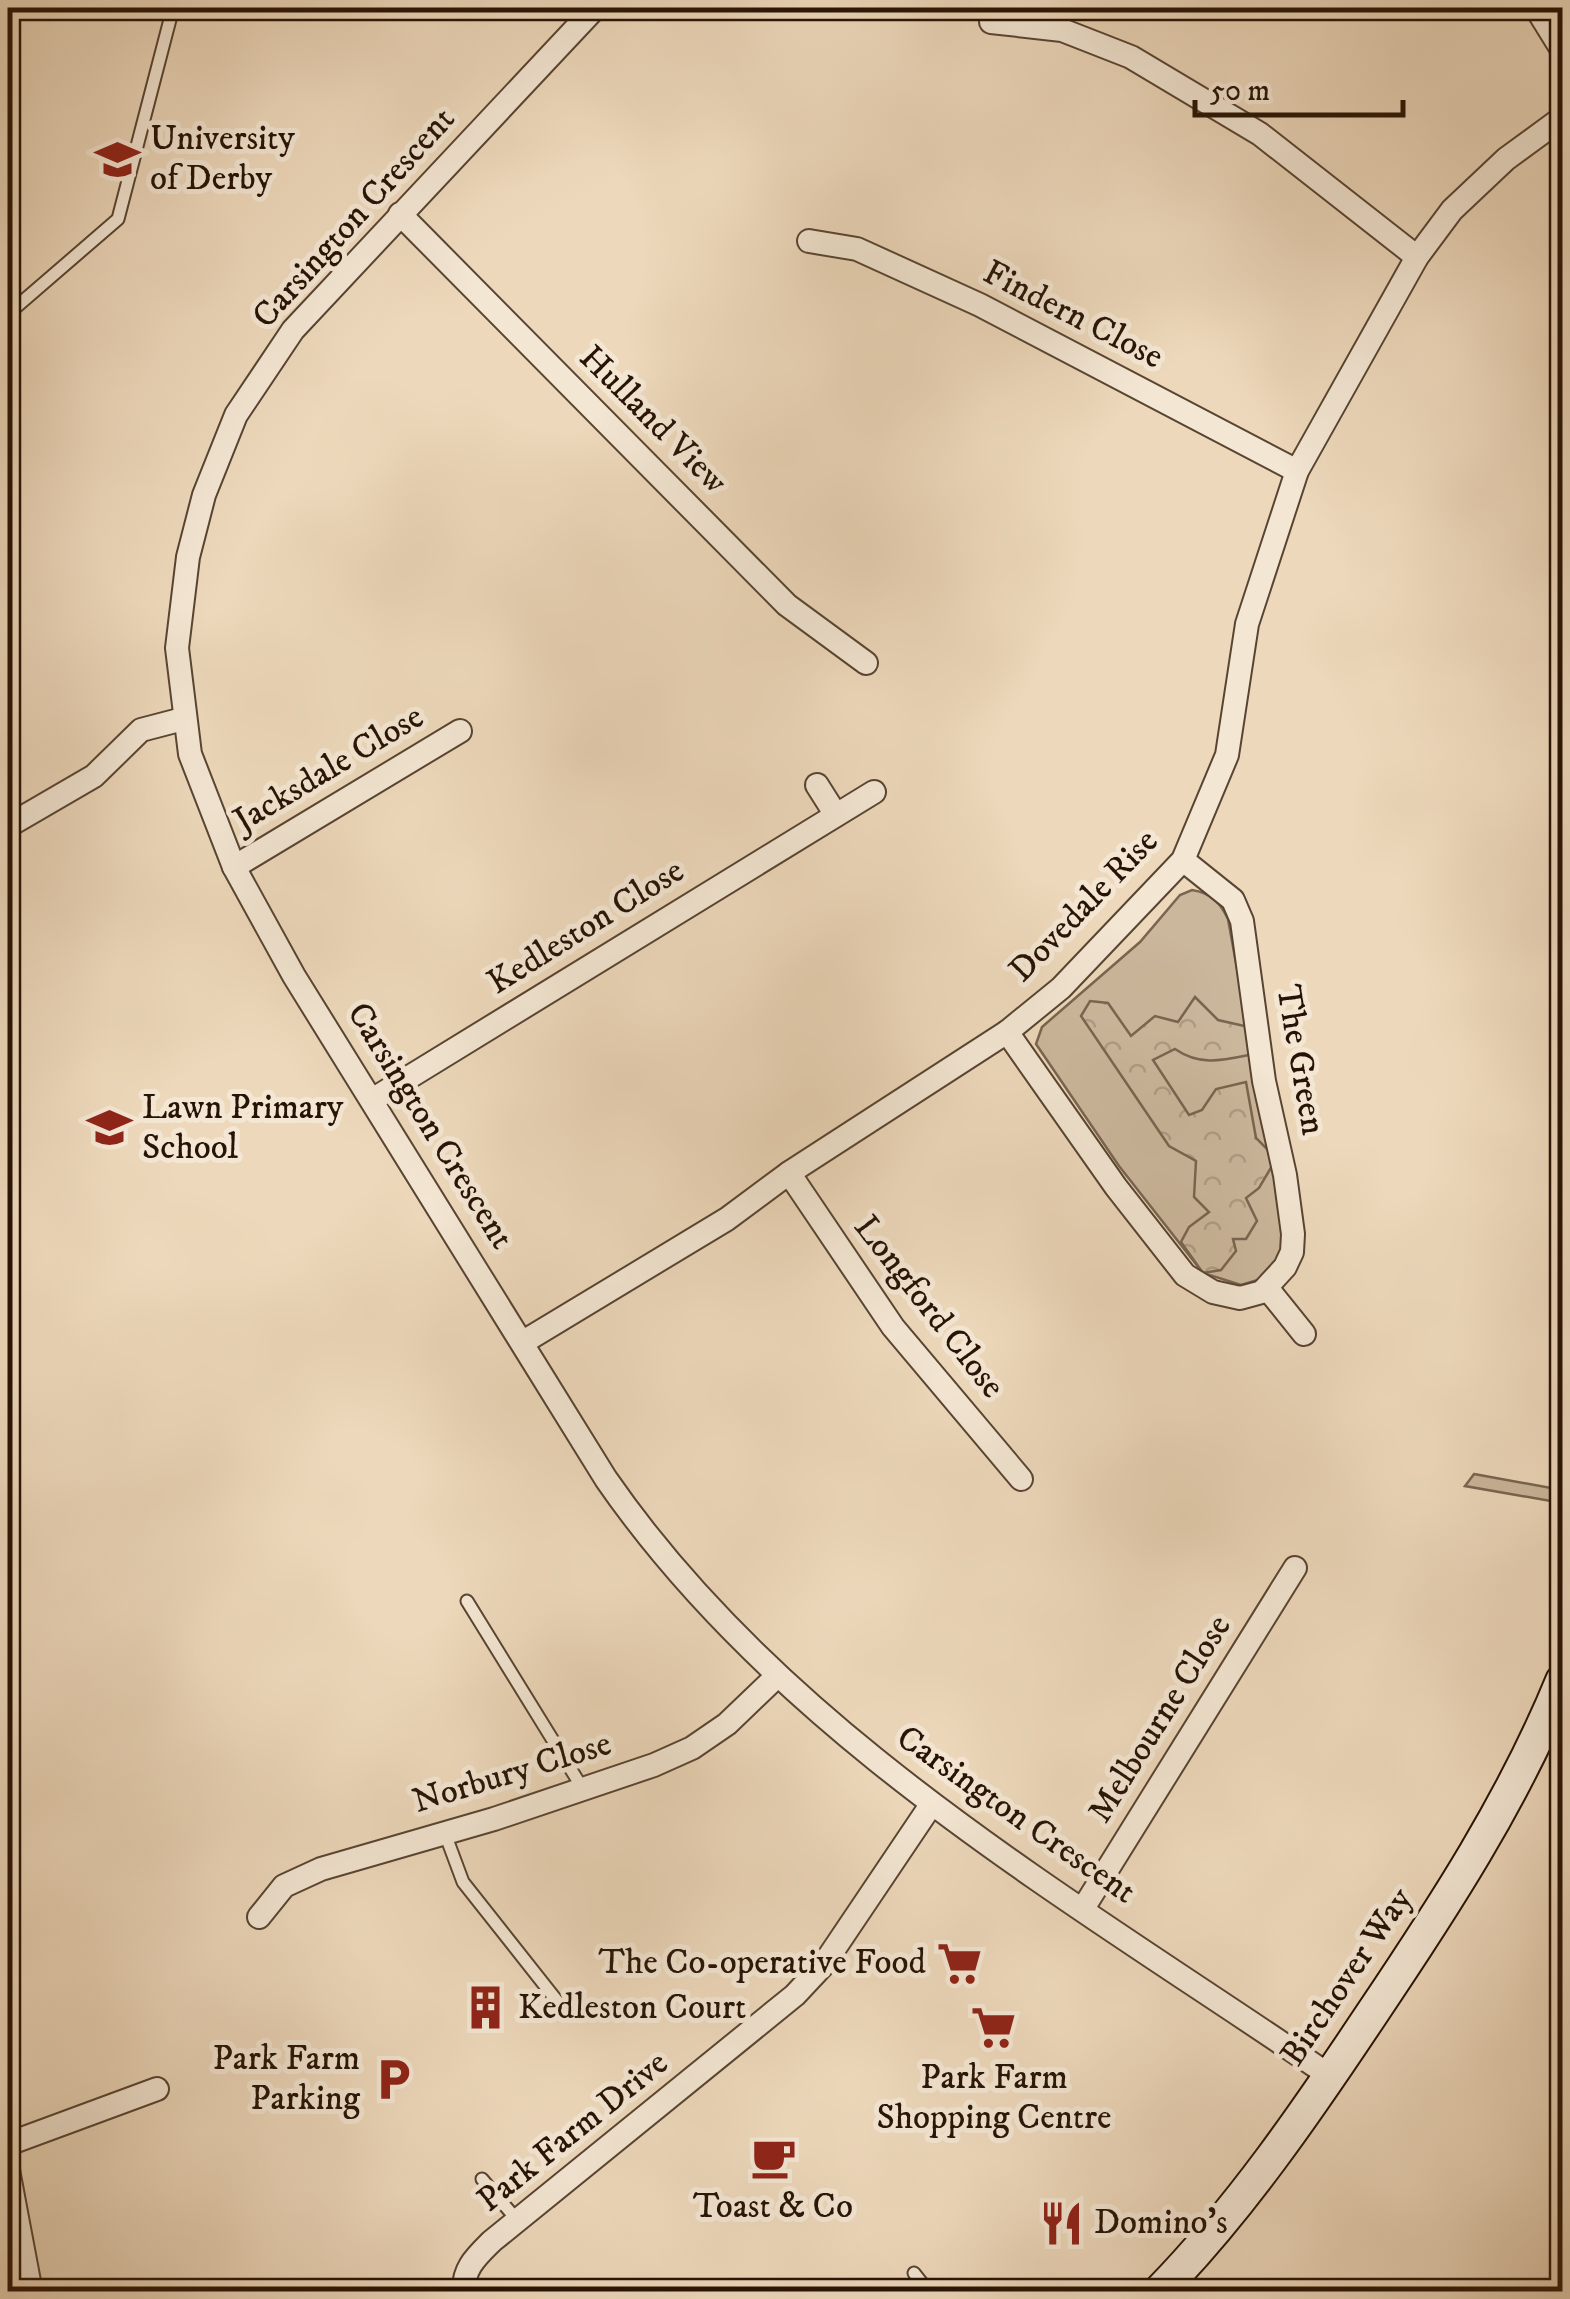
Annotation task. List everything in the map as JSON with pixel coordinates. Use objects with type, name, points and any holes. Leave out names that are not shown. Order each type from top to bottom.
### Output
[{"type":"street","name":"Carsington Crescent","points":[[595,8],[294,330],[236,415],[204,495],[178,617],[183,719],[197,781],[234,867],[294,976],[525,1342],[606,1479],[656,1551],[777,1676],[931,1805],[1330,2076]]},
{"type":"street","points":[[1536,8],[1562,50]]},
{"type":"street","points":[[992,22],[1062,30],[1131,56],[1260,134],[1417,257]]},
{"type":"street","name":"Dovedale Rise","points":[[525,1342],[727,1219],[789,1173],[1007,1032],[1061,988],[1183,860],[1228,755],[1247,624],[1297,471],[1417,257],[1452,210],[1488,174],[1562,118]]},
{"type":"street","name":"Hulland View","points":[[400,214],[787,605],[866,663]]},
{"type":"street","name":"Findern Close","points":[[809,241],[857,250],[980,305],[1297,471]]},
{"type":"street","points":[[8,826],[94,776],[141,730],[183,719]]},
{"type":"street","name":"Jacksdale Close","points":[[234,867],[460,731]]},
{"type":"street","points":[[817,785],[836,815]]},
{"type":"street","name":"Kedleston Close","points":[[372,1100],[874,792]]},
{"type":"street","name":"The Green","points":[[1183,860],[1233,900],[1242,921],[1264,1081],[1285,1175],[1292,1234],[1292,1252],[1267,1288]]},
{"type":"street","points":[[1007,1032],[1116,1187],[1185,1275],[1212,1292],[1240,1298],[1267,1288],[1304,1334]]},
{"type":"street","name":"Longford Close","points":[[789,1173],[893,1327],[1021,1479]]},
{"type":"street","name":"Melbourne Close","points":[[1084,1907],[1295,1568]]},
{"type":"street","name":"Norbury Close","points":[[258,1918],[284,1886],[309,1875],[583,1789],[692,1748],[727,1724],[777,1676]]},
{"type":"street","name":"Birchover Way","points":[[1159,2292],[1238,2200],[1330,2076],[1504,1806],[1562,1681]]},
{"type":"street","name":"Park Farm Drive","points":[[464,2292],[463,2277],[471,2262],[795,1995],[824,1964],[931,1805]]},
{"type":"street","points":[[8,2144],[158,2089]]},
{"type":"street","points":[[8,2170],[31,2292]]},
{"type":"lane","points":[[8,314],[118,219],[174,8]]},
{"type":"lane","points":[[468,1601],[583,1789]]},
{"type":"lane","points":[[444,1831],[464,1882],[565,2011]]},
{"type":"lane","points":[[482,2179],[518,2221]]},
{"type":"lane","points":[[914,2272],[930,2292]]},
{"type":"green space","points":[[1192,890],[1214,899],[1228,919],[1283,1222],[1284,1248],[1276,1267],[1261,1279],[1241,1285],[1203,1273],[1119,1166],[1036,1044],[1042,1027],[1140,942],[1180,895]]},
{"type":"green space","points":[[1195,997],[1218,1020],[1249,1027],[1254,1054],[1204,1060],[1175,1049],[1153,1060],[1189,1115],[1202,1110],[1216,1089],[1246,1082],[1256,1138],[1270,1152],[1272,1166],[1259,1188],[1246,1198],[1257,1221],[1246,1239],[1233,1239],[1236,1251],[1221,1270],[1203,1273],[1181,1242],[1189,1227],[1209,1212],[1194,1197],[1196,1161],[1169,1146],[1081,1016],[1090,1001],[1108,1003],[1131,1036],[1155,1016],[1178,1022]]},
{"type":"green space","points":[[1474,1474],[1562,1490],[1562,1503],[1465,1486]]},
{"type":"place","name":"University of Derby","points":[[117,159]]},
{"type":"place","name":"Lawn Primary School","points":[[109,1128]]},
{"type":"place","name":"The Co-operative Food","points":[[959,1963]]},
{"type":"place","name":"Kedleston Court","points":[[485,2008]]},
{"type":"place","name":"Park Farm Shopping Centre","points":[[994,2028]]},
{"type":"place","name":"Park Farm Parking","points":[[393,2079]]},
{"type":"place","name":"Toast & Co","points":[[773,2157]]},
{"type":"place","name":"Domino's","points":[[1061,2223]]}]
